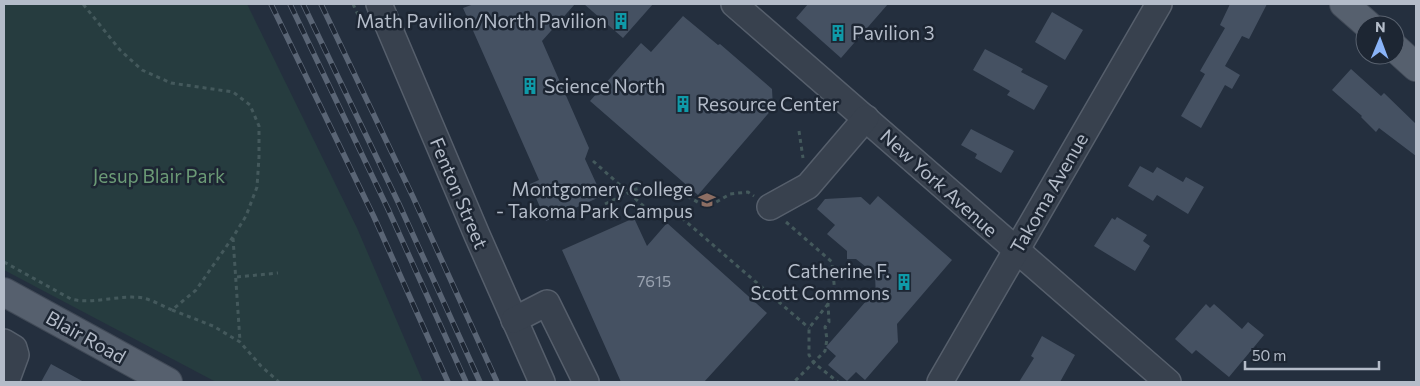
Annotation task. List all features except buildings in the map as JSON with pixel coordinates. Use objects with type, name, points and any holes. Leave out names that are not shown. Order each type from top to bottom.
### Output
[{"type":"main road","points":[[1344,4],[1357,15]]},
{"type":"main road","points":[[1405,57],[1416,66]]},
{"type":"main road","name":"Blair Road","points":[[4,292],[168,382]]},
{"type":"street","name":"Fenton Street","points":[[379,4],[542,382]]},
{"type":"street","name":"New York Avenue","points":[[734,4],[1168,382]]},
{"type":"street","name":"Takoma Avenue","points":[[940,382],[1159,4]]},
{"type":"street","points":[[770,208],[808,186],[866,118]]},
{"type":"street","points":[[514,320],[547,303],[586,382]]},
{"type":"street","points":[[4,342],[14,348],[16,355],[6,382]]},
{"type":"path","points":[[83,4],[120,50],[142,70],[172,83],[234,92],[250,105],[259,126],[257,188],[246,216],[196,290],[172,310]]},
{"type":"path","points":[[593,161],[657,218],[668,206],[808,328]]},
{"type":"path","points":[[605,204],[644,187],[654,186],[674,189],[707,206],[730,194],[748,192],[770,208],[832,262],[835,294],[808,328],[808,356],[838,382]]},
{"type":"path","points":[[233,237],[240,342]]},
{"type":"path","points":[[4,262],[79,302],[101,298],[143,298],[213,326],[240,342],[261,366],[279,382]]},
{"type":"path","points":[[236,277],[278,272]]},
{"type":"path","points":[[794,382],[825,351],[827,339],[825,327],[829,322],[828,304]]},
{"type":"green space","name":"Jesup Blair Park","points":[[4,4],[247,4],[357,228],[423,382],[216,382],[4,270]]},
{"type":"railway","points":[[271,4],[374,217],[448,382]]},
{"type":"railway","points":[[290,4],[388,209],[466,382]]},
{"type":"railway","points":[[303,4],[399,204],[480,382]]},
{"type":"railway","points":[[321,4],[413,197],[497,382]]},
{"type":"place","name":"Math Pavilion/North Pavilion","points":[[621,21]]},
{"type":"place","name":"Pavilion 3","points":[[838,33]]},
{"type":"place","name":"Science North","points":[[530,86]]},
{"type":"place","name":"Resource Center","points":[[683,104]]},
{"type":"place","name":"Montgomery College - Takoma Park Campus","points":[[707,200]]},
{"type":"place","name":"Catherine F. Scott Commons","points":[[904,282]]}]
